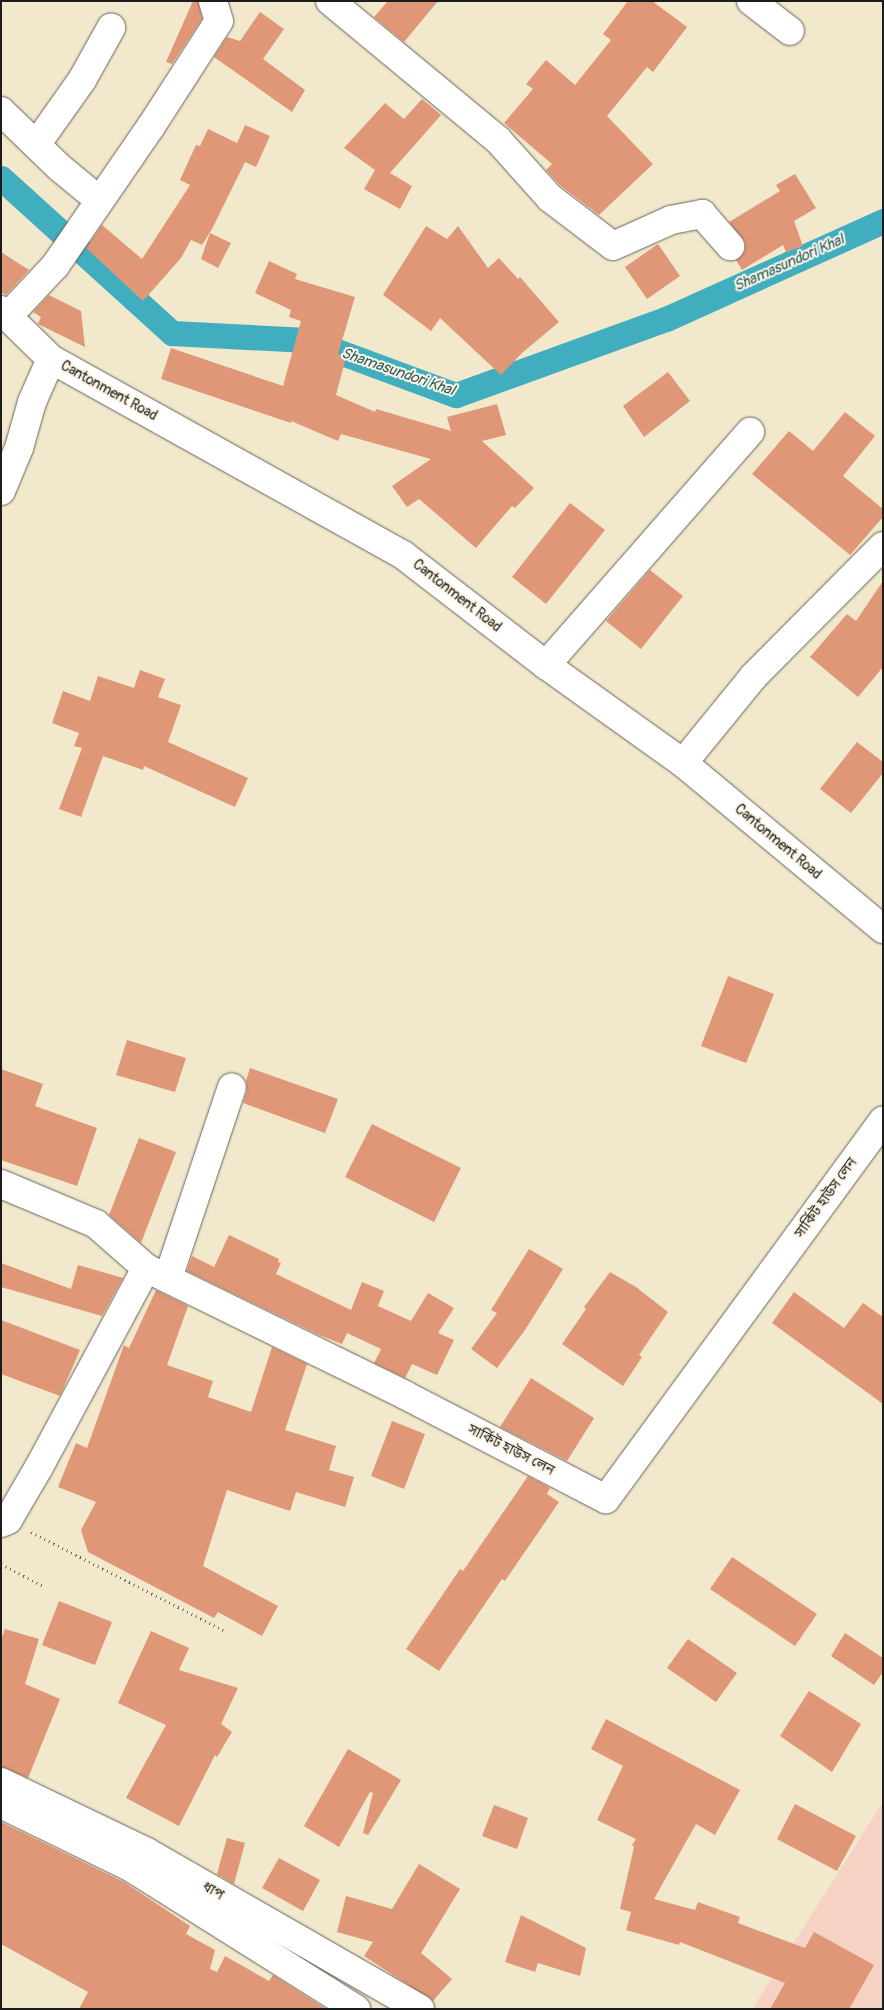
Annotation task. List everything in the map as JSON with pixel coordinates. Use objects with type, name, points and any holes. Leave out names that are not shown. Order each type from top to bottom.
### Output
[{"type":"main road","points":[[4,313],[55,266],[150,128],[219,21],[213,1]]},
{"type":"main road","points":[[330,1],[498,140],[550,198],[613,246],[671,220],[702,214],[730,246]]},
{"type":"main road","points":[[750,1],[790,31]]},
{"type":"main road","points":[[36,144],[82,80],[111,28]]},
{"type":"main road","points":[[1,111],[99,200]]},
{"type":"main road","name":"Cantonment Road","points":[[4,313],[51,359],[404,555],[546,665],[683,763],[883,929]]},
{"type":"main road","points":[[1,491],[19,448],[32,402],[51,359]]},
{"type":"main road","points":[[546,665],[750,432]]},
{"type":"main road","points":[[683,763],[754,676],[883,546]]},
{"type":"main road","points":[[5,1521],[156,1273],[232,1087]]},
{"type":"main road","name":"সার্কিট হাউস লেন","points":[[1,1184],[96,1224],[156,1273],[405,1395],[606,1499],[883,1120]]},
{"type":"main road","name":"ধাপ","points":[[1,1782],[147,1852],[420,2009]]},
{"type":"main road","name":"ধাপ","points":[[1,1804],[132,1868],[356,2009]]},
{"type":"path","points":[[5,1521],[225,1632]]},
{"type":"path","points":[[1,1564],[43,1586]]},
{"type":"shaded area","points":[[883,1802],[883,2009],[752,2009]]},
{"type":"building","points":[[193,1],[198,1],[202,19],[172,64],[166,62]]},
{"type":"building","points":[[388,1],[438,1],[404,42],[374,17]]},
{"type":"building","points":[[628,1],[652,1],[687,27],[653,72],[647,67],[607,116],[653,164],[599,215],[561,186],[546,170],[552,164],[504,123],[533,89],[526,84],[546,60],[575,85],[611,40],[603,34]]},
{"type":"building","points":[[260,12],[284,29],[263,59],[305,90],[292,112],[214,57],[227,37],[240,41]]},
{"type":"building","points":[[422,99],[441,115],[390,173],[412,186],[400,209],[364,189],[375,170],[344,148],[385,103],[404,119]]},
{"type":"building","points":[[245,125],[270,136],[256,167],[245,162],[212,229],[202,245],[191,240],[181,258],[143,301],[86,248],[102,225],[142,259],[190,185],[180,180],[196,145],[200,146],[208,129],[237,143]]},
{"type":"building","points":[[795,174],[816,208],[794,221],[803,246],[786,252],[783,245],[742,270],[736,260],[745,251],[745,242],[729,222],[780,191],[776,185]]},
{"type":"building","points":[[426,226],[447,239],[458,226],[488,268],[499,258],[518,279],[520,277],[559,322],[522,353],[501,375],[440,318],[431,331],[383,295]]},
{"type":"building","points":[[210,233],[231,243],[218,268],[201,259]]},
{"type":"building","points":[[658,244],[680,276],[647,299],[625,267]]},
{"type":"building","points":[[1,252],[29,270],[6,295],[1,292]]},
{"type":"building","points":[[269,261],[297,274],[295,279],[355,297],[338,354],[346,357],[336,395],[375,412],[376,409],[451,431],[447,417],[497,404],[506,435],[482,441],[534,488],[515,508],[512,506],[476,548],[419,499],[407,507],[392,486],[431,459],[341,434],[338,441],[291,421],[291,423],[161,379],[171,348],[283,386],[301,321],[289,317],[291,310],[255,293]]},
{"type":"building","points":[[49,295],[81,311],[85,347],[38,324],[41,317],[33,312]]},
{"type":"building","points":[[668,372],[690,401],[644,437],[623,406]]},
{"type":"building","points":[[845,412],[875,436],[843,476],[883,509],[883,517],[850,555],[752,474],[789,431],[813,451]]},
{"type":"building","points":[[570,503],[605,530],[546,604],[512,577]]},
{"type":"building","points":[[650,570],[683,596],[641,649],[606,621]]},
{"type":"building","points":[[883,581],[883,667],[858,697],[810,657],[847,614],[856,621]]},
{"type":"building","points":[[140,670],[165,679],[158,697],[181,705],[168,742],[248,778],[235,807],[144,766],[143,770],[103,756],[81,817],[59,809],[82,748],[74,746],[79,733],[52,723],[63,691],[90,701],[98,676],[134,688]]},
{"type":"building","points":[[857,742],[883,762],[883,773],[851,813],[820,789]]},
{"type":"building","points":[[728,976],[774,994],[746,1063],[701,1046]]},
{"type":"building","points":[[127,1040],[186,1058],[175,1092],[116,1075]]},
{"type":"building","points":[[250,1068],[338,1099],[325,1133],[243,1103],[247,1091],[246,1081]]},
{"type":"building","points":[[1,1069],[43,1084],[35,1106],[97,1128],[77,1186],[1,1160]]},
{"type":"building","points":[[372,1124],[461,1168],[434,1222],[345,1177]]},
{"type":"building","points":[[139,1138],[176,1152],[141,1243],[109,1215]]},
{"type":"building","points":[[229,1235],[279,1259],[278,1262],[281,1263],[276,1274],[351,1310],[362,1282],[384,1291],[378,1306],[411,1321],[428,1293],[454,1308],[438,1333],[454,1340],[437,1375],[412,1364],[405,1378],[374,1363],[381,1349],[347,1333],[342,1344],[317,1334],[187,1271],[192,1256],[214,1267]]},
{"type":"building","points":[[529,1249],[563,1269],[525,1330],[497,1368],[471,1349],[497,1313],[491,1310]]},
{"type":"building","points":[[1,1263],[71,1289],[78,1265],[123,1278],[102,1316],[1,1287]]},
{"type":"building","points":[[610,1272],[636,1287],[668,1312],[639,1355],[642,1357],[623,1386],[562,1344],[586,1309],[584,1307]]},
{"type":"building","points":[[156,1290],[188,1306],[167,1365],[213,1381],[208,1397],[251,1412],[272,1347],[307,1364],[285,1430],[336,1446],[329,1470],[354,1477],[345,1507],[296,1492],[290,1511],[227,1490],[203,1566],[278,1606],[262,1636],[218,1612],[214,1618],[88,1552],[81,1530],[96,1502],[58,1487],[76,1443],[87,1448],[124,1345],[129,1348]]},
{"type":"building","points":[[794,1292],[844,1328],[863,1303],[883,1317],[883,1404],[772,1323]]},
{"type":"building","points":[[1,1320],[80,1350],[60,1396],[1,1374]]},
{"type":"building","points":[[531,1378],[594,1418],[567,1461],[500,1427]]},
{"type":"building","points":[[392,1421],[425,1434],[404,1489],[371,1476]]},
{"type":"building","points":[[528,1476],[550,1488],[547,1494],[559,1502],[505,1581],[502,1579],[439,1671],[406,1649],[460,1569],[463,1571]]},
{"type":"building","points":[[732,1557],[817,1614],[795,1646],[710,1589]]},
{"type":"building","points":[[59,1601],[112,1622],[95,1665],[42,1645]]},
{"type":"building","points":[[5,1629],[39,1639],[25,1684],[60,1699],[28,1778],[1,1767],[1,1640]]},
{"type":"building","points":[[151,1631],[189,1648],[179,1670],[238,1688],[221,1724],[232,1732],[217,1757],[215,1755],[179,1826],[126,1798],[166,1725],[118,1703]]},
{"type":"building","points":[[845,1633],[883,1658],[883,1672],[874,1685],[831,1656]]},
{"type":"building","points":[[688,1639],[737,1673],[716,1702],[667,1668]]},
{"type":"building","points":[[809,1691],[861,1724],[832,1772],[780,1736]]},
{"type":"building","points":[[606,1719],[740,1790],[715,1835],[696,1824],[654,1899],[695,1910],[698,1902],[740,1917],[738,1923],[805,1948],[814,1932],[874,1965],[849,2009],[770,2009],[785,1983],[680,1942],[679,1945],[626,1930],[631,1912],[620,1909],[634,1847],[632,1845],[636,1839],[597,1820],[623,1766],[591,1749]]},
{"type":"building","points":[[348,1749],[401,1780],[368,1835],[363,1833],[373,1793],[370,1792],[339,1847],[304,1826]]},
{"type":"building","points":[[795,1804],[856,1836],[837,1871],[777,1839]]},
{"type":"building","points":[[494,1805],[528,1818],[517,1849],[482,1836]]},
{"type":"building","points":[[1,1822],[124,1882],[190,1926],[186,1934],[215,1950],[210,1969],[217,1972],[225,1956],[269,1981],[273,1975],[326,2009],[79,2009],[88,1992],[1,1944]]},
{"type":"building","points":[[227,1838],[245,1843],[234,1884],[217,1874]]},
{"type":"building","points":[[279,1858],[320,1880],[303,1911],[262,1888]]},
{"type":"building","points":[[419,1864],[460,1889],[421,1953],[452,1979],[433,2001],[364,1956],[373,1942],[337,1932],[346,1896],[392,1909]]},
{"type":"building","points":[[521,1915],[586,1948],[580,1976],[538,1963],[535,1972],[505,1962]]},
{"type":"waterway","name":"Shamasundori Khal","points":[[1,178],[172,333],[307,340],[456,395],[666,319],[883,221]]}]
